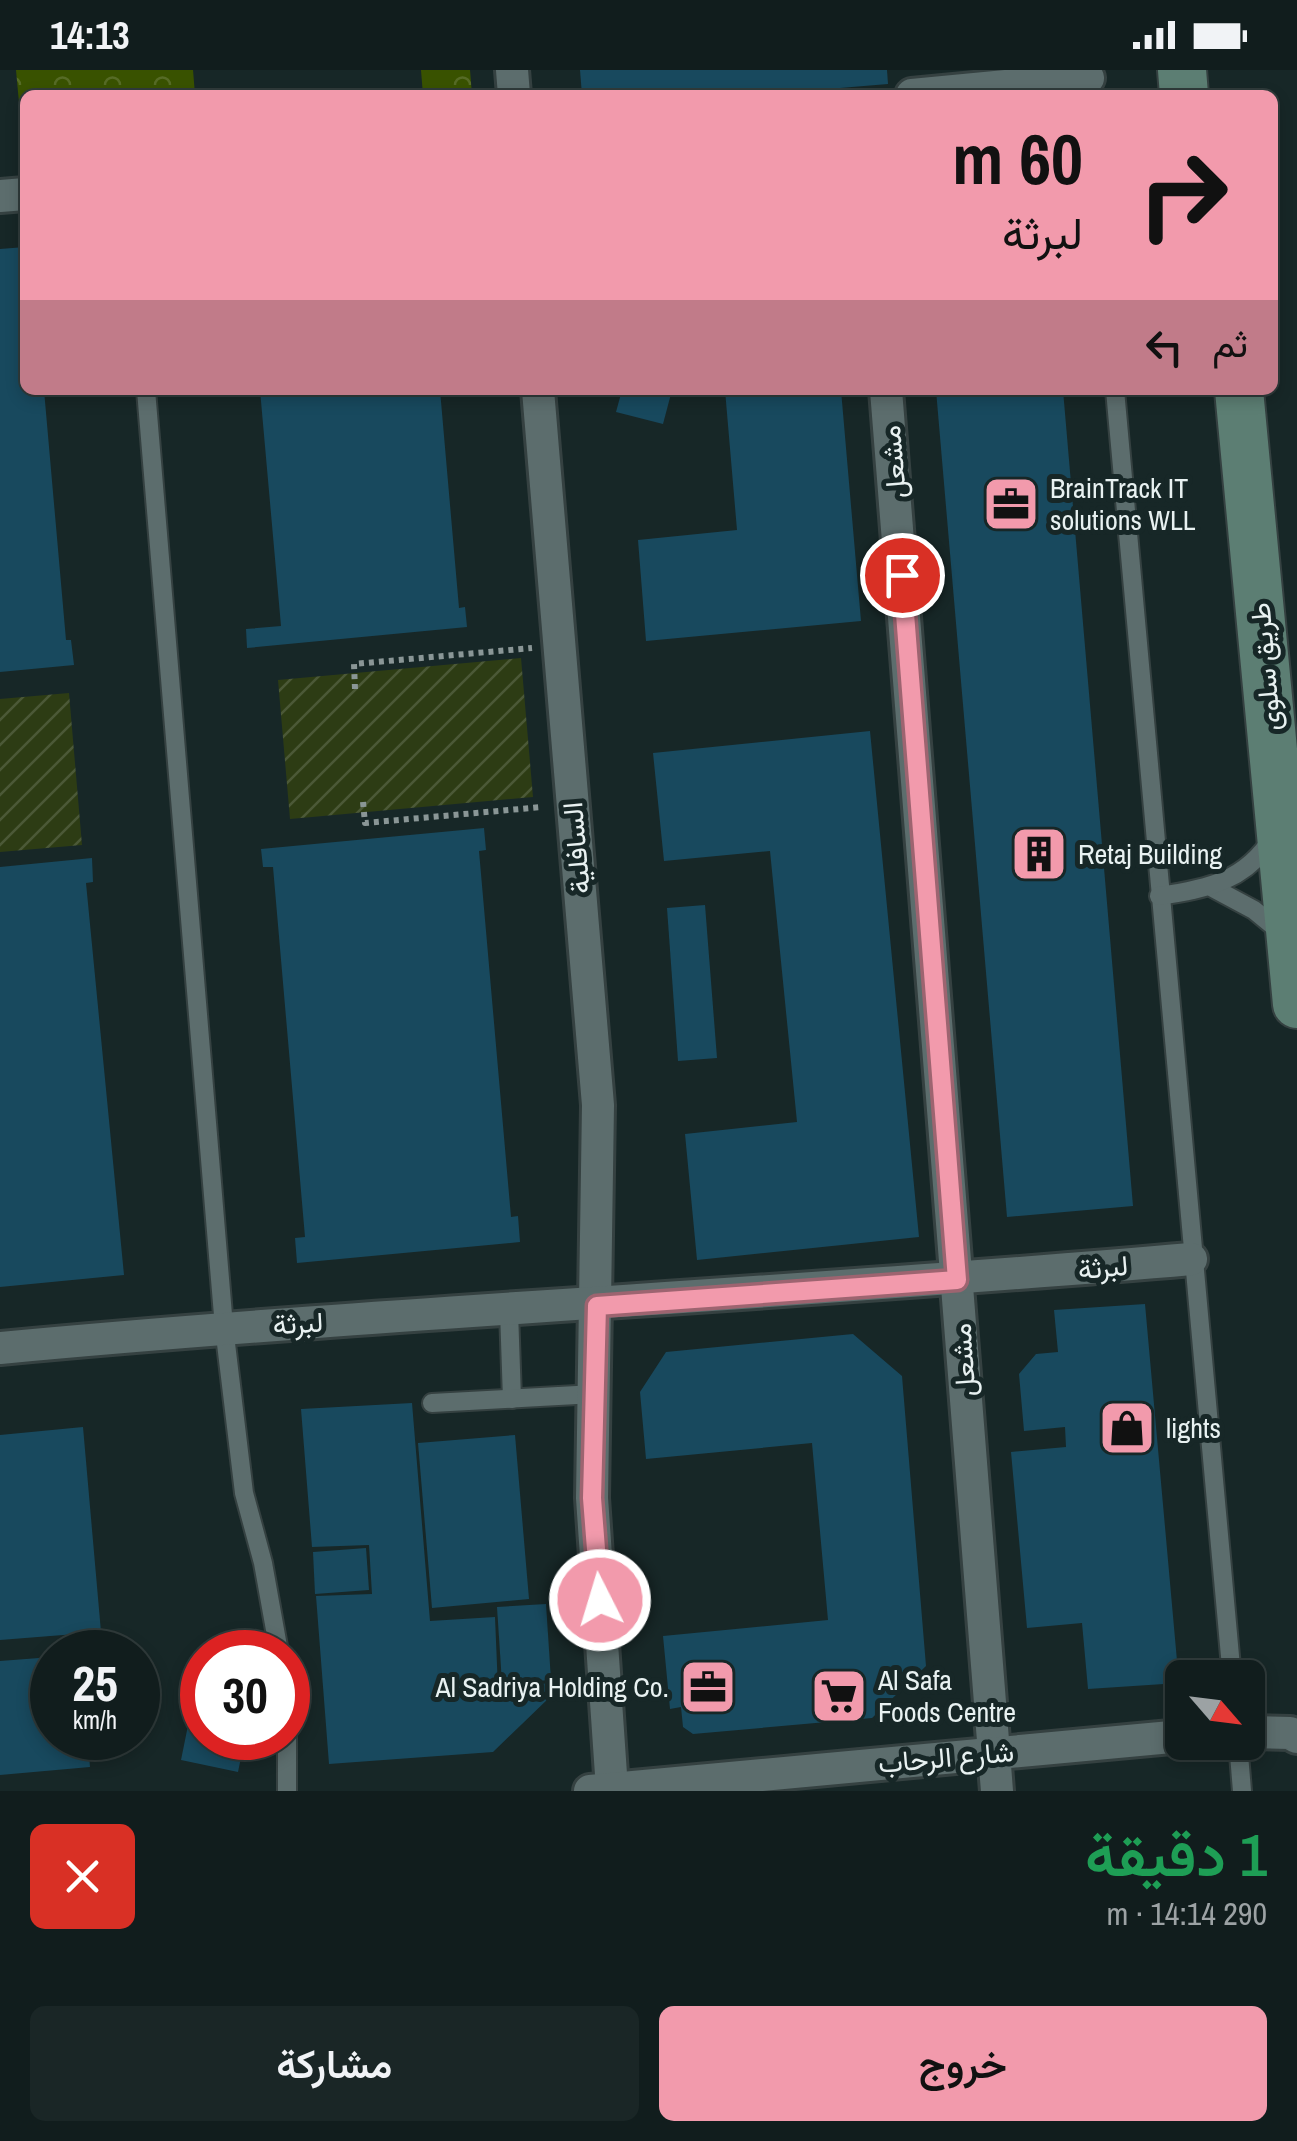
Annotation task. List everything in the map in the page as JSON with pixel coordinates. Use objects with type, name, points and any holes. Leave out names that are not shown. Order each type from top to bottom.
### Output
[{"type":"main road","name":"طريق سلوى","points":[[1239,395],[1297,1004]]},
{"type":"street","points":[[975,90],[1089,81]]},
{"type":"street","name":"السافلية","points":[[538,395],[598,1105],[597,1306]]},
{"type":"street","name":"مشعل","points":[[886,395],[997,1791]]},
{"type":"street","name":"لبرثة","points":[[0,1348],[224,1327],[597,1306],[1191,1259]]},
{"type":"street","points":[[597,1306],[592,1498],[601,1790]]},
{"type":"street","points":[[1265,1732],[1295,1733]]},
{"type":"street","name":"شارع الرحاب","points":[[601,1790],[1165,1738]]},
{"type":"lane","points":[[146,395],[224,1327],[244,1493],[263,1563],[275,1630]]},
{"type":"lane","points":[[1116,395],[1191,1259],[1230,1660]]},
{"type":"lane","points":[[1159,896],[1212,888],[1252,863],[1280,825]]},
{"type":"lane","points":[[1212,888],[1254,910],[1290,941]]},
{"type":"lane","points":[[510,1311],[512,1399]]},
{"type":"lane","points":[[432,1403],[595,1394]]},
{"type":"lane","points":[[287,1760],[288,1791]]},
{"type":"lane","points":[[1239,1760],[1242,1791]]},
{"type":"path","points":[[355,688],[354,664],[558,646]]},
{"type":"path","points":[[363,802],[364,822],[573,804]]},
{"type":"green space","points":[[16,70],[193,70],[195,90],[20,90],[20,114]]},
{"type":"green space","points":[[421,70],[470,70],[472,90],[423,90]]},
{"type":"green space","points":[[521,658],[533,797],[290,819],[278,680]]},
{"type":"green space","points":[[69,693],[82,845],[0,852],[0,699]]},
{"type":"building","points":[[580,70],[887,70],[888,84],[817,90],[582,90]]},
{"type":"building","points":[[20,247],[20,395],[44,395],[66,640],[71,640],[74,665],[0,672],[0,249]]},
{"type":"building","points":[[260,395],[440,395],[459,608],[465,607],[467,627],[247,648],[246,629],[281,626]]},
{"type":"building","points":[[621,395],[671,395],[663,424],[616,412]]},
{"type":"building","points":[[725,395],[841,395],[861,621],[646,641],[638,540],[737,530]]},
{"type":"building","name":"Retaj Building","points":[[936,395],[1063,395],[1133,1206],[1007,1217]]},
{"type":"building","points":[[870,731],[919,1237],[697,1260],[685,1134],[797,1122],[770,851],[664,861],[653,753]]},
{"type":"building","points":[[484,828],[486,850],[479,851],[511,1217],[518,1216],[520,1242],[297,1263],[295,1238],[305,1237],[273,867],[263,867],[261,849]]},
{"type":"building","points":[[92,858],[93,882],[86,883],[124,1275],[0,1287],[0,867]]},
{"type":"building","points":[[705,905],[717,1058],[678,1061],[667,908]]},
{"type":"building","points":[[1145,1304],[1177,1660],[1165,1660],[1165,1684],[1088,1689],[1082,1623],[1027,1628],[1011,1452],[1066,1447],[1065,1427],[1024,1431],[1019,1374],[1036,1354],[1058,1352],[1054,1310]]},
{"type":"building","points":[[853,1334],[902,1376],[926,1666],[872,1718],[693,1734],[683,1727],[681,1707],[670,1709],[663,1636],[828,1620],[812,1443],[646,1459],[640,1392],[666,1352]]},
{"type":"building","points":[[412,1403],[430,1621],[495,1617],[498,1689],[550,1683],[550,1697],[493,1752],[329,1764],[316,1596],[372,1594],[369,1545],[312,1547],[301,1409]]},
{"type":"building","points":[[83,1427],[101,1630],[30,1630],[30,1638],[0,1640],[0,1435]]},
{"type":"building","points":[[515,1435],[529,1599],[432,1608],[418,1443]]},
{"type":"building","points":[[366,1548],[369,1590],[315,1594],[313,1552]]},
{"type":"building","points":[[546,1604],[551,1680],[502,1683],[497,1607]]},
{"type":"building","points":[[30,1659],[30,1760],[89,1760],[90,1767],[0,1775],[0,1661]]},
{"type":"building","points":[[181,1760],[240,1760],[238,1772]]},
{"type":"place","name":"BrainTrack IT solutions WLL","points":[[1011,504]]},
{"type":"place","name":"Retaj Building","points":[[1039,854]]},
{"type":"place","name":"lights","points":[[1127,1428]]},
{"type":"place","name":"Al Sadriya Holding Co.","points":[[708,1687]]},
{"type":"place","name":"Al Safa Foods Centre","points":[[839,1696]]},
{"type":"route","points":[[600,1600],[592,1498],[597,1306],[957,1280],[902,575]]}]
